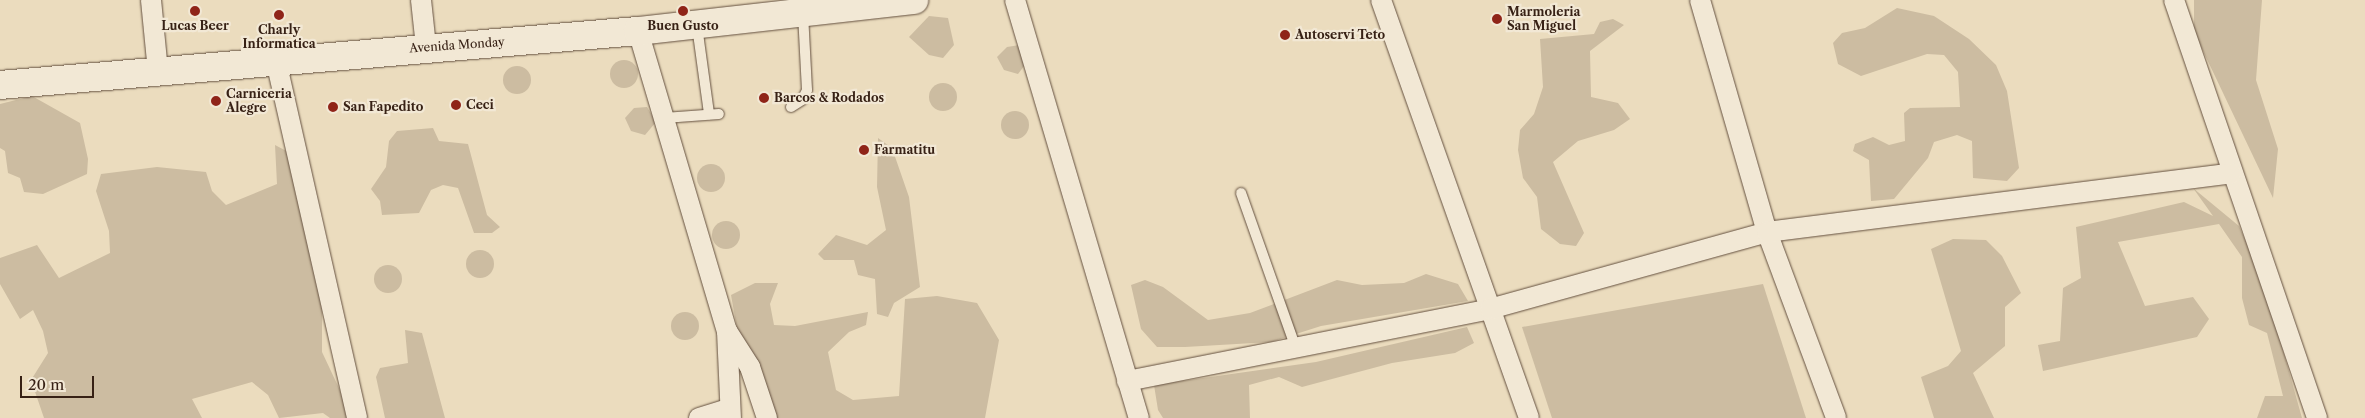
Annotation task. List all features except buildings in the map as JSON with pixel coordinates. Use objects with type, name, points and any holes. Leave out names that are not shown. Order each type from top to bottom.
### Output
[{"type":"main road","name":"Avenida Monday","points":[[0,85],[426,47],[638,31],[914,0]]},
{"type":"street","points":[[151,0],[158,70]]},
{"type":"street","points":[[421,0],[426,47]]},
{"type":"street","points":[[1016,0],[1139,418]]},
{"type":"street","points":[[1381,0],[1529,418]]},
{"type":"street","points":[[1700,0],[1767,232],[1836,418]]},
{"type":"street","points":[[2174,0],[2231,173],[2317,418]]},
{"type":"street","points":[[638,31],[727,331],[730,414],[698,418]]},
{"type":"street","points":[[276,61],[357,418]]},
{"type":"street","points":[[1127,381],[1490,309],[1767,232],[2231,173]]},
{"type":"street","points":[[727,331],[750,367],[767,418]]},
{"type":"lane","points":[[791,108],[802,100],[807,90],[803,12]]},
{"type":"lane","points":[[664,118],[714,114],[696,24]]},
{"type":"lane","points":[[1241,193],[1296,348]]},
{"type":"shaded area","points":[[2194,0],[2262,0],[2256,80],[2278,149],[2273,198],[2194,32]]},
{"type":"shaded area","points":[[1897,8],[1934,16],[1969,39],[1996,65],[2007,91],[2019,168],[2007,181],[1973,178],[1972,141],[1957,135],[1934,142],[1928,158],[1894,199],[1871,201],[1869,160],[1853,151],[1855,144],[1873,137],[1889,145],[1905,141],[1904,113],[1910,108],[1960,107],[1958,72],[1944,55],[1927,54],[1861,76],[1838,64],[1833,43],[1842,33],[1865,28]]},
{"type":"shaded area","points":[[929,16],[948,18],[954,45],[943,58],[929,55],[909,37]]},
{"type":"shaded area","points":[[1613,19],[1624,25],[1590,51],[1591,97],[1618,103],[1630,119],[1614,130],[1578,141],[1553,162],[1584,233],[1576,246],[1560,244],[1541,229],[1537,197],[1523,178],[1518,150],[1520,130],[1534,114],[1543,87],[1540,39],[1594,34],[1600,22]]},
{"type":"shaded area","points":[[1020,45],[1028,61],[1018,74],[1004,70],[997,57],[1007,47]]},
{"type":"shaded area","points":[[624,60],[634,64],[638,74],[634,84],[624,88],[614,84],[610,74],[614,64]]},
{"type":"shaded area","points":[[517,66],[527,70],[531,80],[527,90],[517,94],[507,90],[503,80],[507,70]]},
{"type":"shaded area","points":[[943,83],[953,87],[957,97],[953,107],[943,111],[933,107],[929,97],[933,87]]},
{"type":"shaded area","points":[[32,96],[80,123],[88,159],[87,174],[43,194],[24,192],[20,178],[8,173],[5,151],[0,148],[0,104]]},
{"type":"shaded area","points":[[647,107],[656,122],[645,135],[631,131],[625,118],[634,108]]},
{"type":"shaded area","points":[[1015,111],[1025,115],[1029,125],[1025,135],[1015,139],[1005,135],[1001,125],[1005,115]]},
{"type":"shaded area","points":[[433,128],[439,141],[468,144],[487,215],[500,227],[492,233],[474,233],[458,188],[443,185],[431,190],[419,213],[382,215],[380,201],[371,189],[386,167],[389,141],[397,131]]},
{"type":"shaded area","points":[[878,138],[892,148],[909,197],[920,287],[894,303],[888,317],[877,314],[875,279],[858,275],[854,260],[824,260],[818,254],[836,235],[867,245],[886,230],[877,187]]},
{"type":"shaded area","points":[[275,145],[292,154],[322,303],[322,352],[353,418],[330,418],[323,413],[279,418],[268,395],[252,382],[192,399],[202,418],[44,418],[31,380],[48,353],[43,331],[33,310],[20,319],[0,284],[0,258],[37,245],[59,278],[110,253],[109,231],[96,191],[101,174],[157,167],[206,172],[212,191],[226,205],[277,184]]},
{"type":"shaded area","points":[[711,164],[721,168],[725,178],[721,188],[711,192],[701,188],[697,178],[701,168]]},
{"type":"shaded area","points":[[2193,188],[2239,226],[2264,282],[2302,418],[2257,418],[2265,396],[2283,396],[2267,333],[2249,325],[2242,298],[2242,257],[2219,224],[2118,242],[2145,306],[2193,297],[2209,319],[2197,337],[2043,371],[2038,345],[2060,341],[2063,288],[2081,278],[2076,227],[2184,202],[2213,216]]},
{"type":"shaded area","points":[[726,221],[736,225],[740,235],[736,245],[726,249],[716,245],[712,235],[716,225]]},
{"type":"shaded area","points":[[1953,239],[1986,240],[2002,256],[2021,293],[2005,307],[2005,346],[1973,373],[1994,418],[1934,418],[1921,377],[1948,366],[1961,351],[1931,249]]},
{"type":"shaded area","points":[[480,250],[490,254],[494,264],[490,274],[480,278],[470,274],[466,264],[470,254]]},
{"type":"shaded area","points":[[388,265],[398,269],[402,279],[398,289],[388,293],[378,289],[374,279],[378,269]]},
{"type":"shaded area","points":[[1426,274],[1458,284],[1468,301],[1321,326],[1271,342],[1185,347],[1157,347],[1141,329],[1131,285],[1145,280],[1163,287],[1208,320],[1250,313],[1337,280],[1362,285],[1404,283]]},
{"type":"shaded area","points":[[755,283],[778,283],[770,304],[774,325],[795,326],[868,312],[866,325],[849,332],[828,352],[836,390],[853,400],[899,396],[905,299],[937,296],[977,303],[999,340],[985,418],[770,418],[738,334],[731,295]]},
{"type":"shaded area","points":[[1763,284],[1806,418],[1552,418],[1522,327]]},
{"type":"shaded area","points":[[685,312],[695,316],[699,326],[695,336],[685,340],[675,336],[671,326],[675,316]]},
{"type":"shaded area","points":[[1467,327],[1474,343],[1455,353],[1392,363],[1302,387],[1279,377],[1249,385],[1250,418],[1163,418],[1158,410],[1154,385],[1316,362]]},
{"type":"shaded area","points":[[405,330],[422,333],[445,418],[385,418],[376,377],[380,368],[408,363]]},
{"type":"place","name":"Lucas Beer","points":[[195,11]]},
{"type":"place","name":"Buen Gusto","points":[[683,11]]},
{"type":"place","name":"Charly Informatica","points":[[279,15]]},
{"type":"place","name":"Marmoleria San Miguel","points":[[1497,19]]},
{"type":"place","name":"Autoservi Teto","points":[[1285,35]]},
{"type":"place","name":"Barcos & Rodados","points":[[764,98]]},
{"type":"place","name":"Carniceria Alegre","points":[[216,101]]},
{"type":"place","name":"Ceci","points":[[456,105]]},
{"type":"place","name":"San Fapedito","points":[[333,107]]},
{"type":"place","name":"Farmatitu","points":[[864,150]]}]
